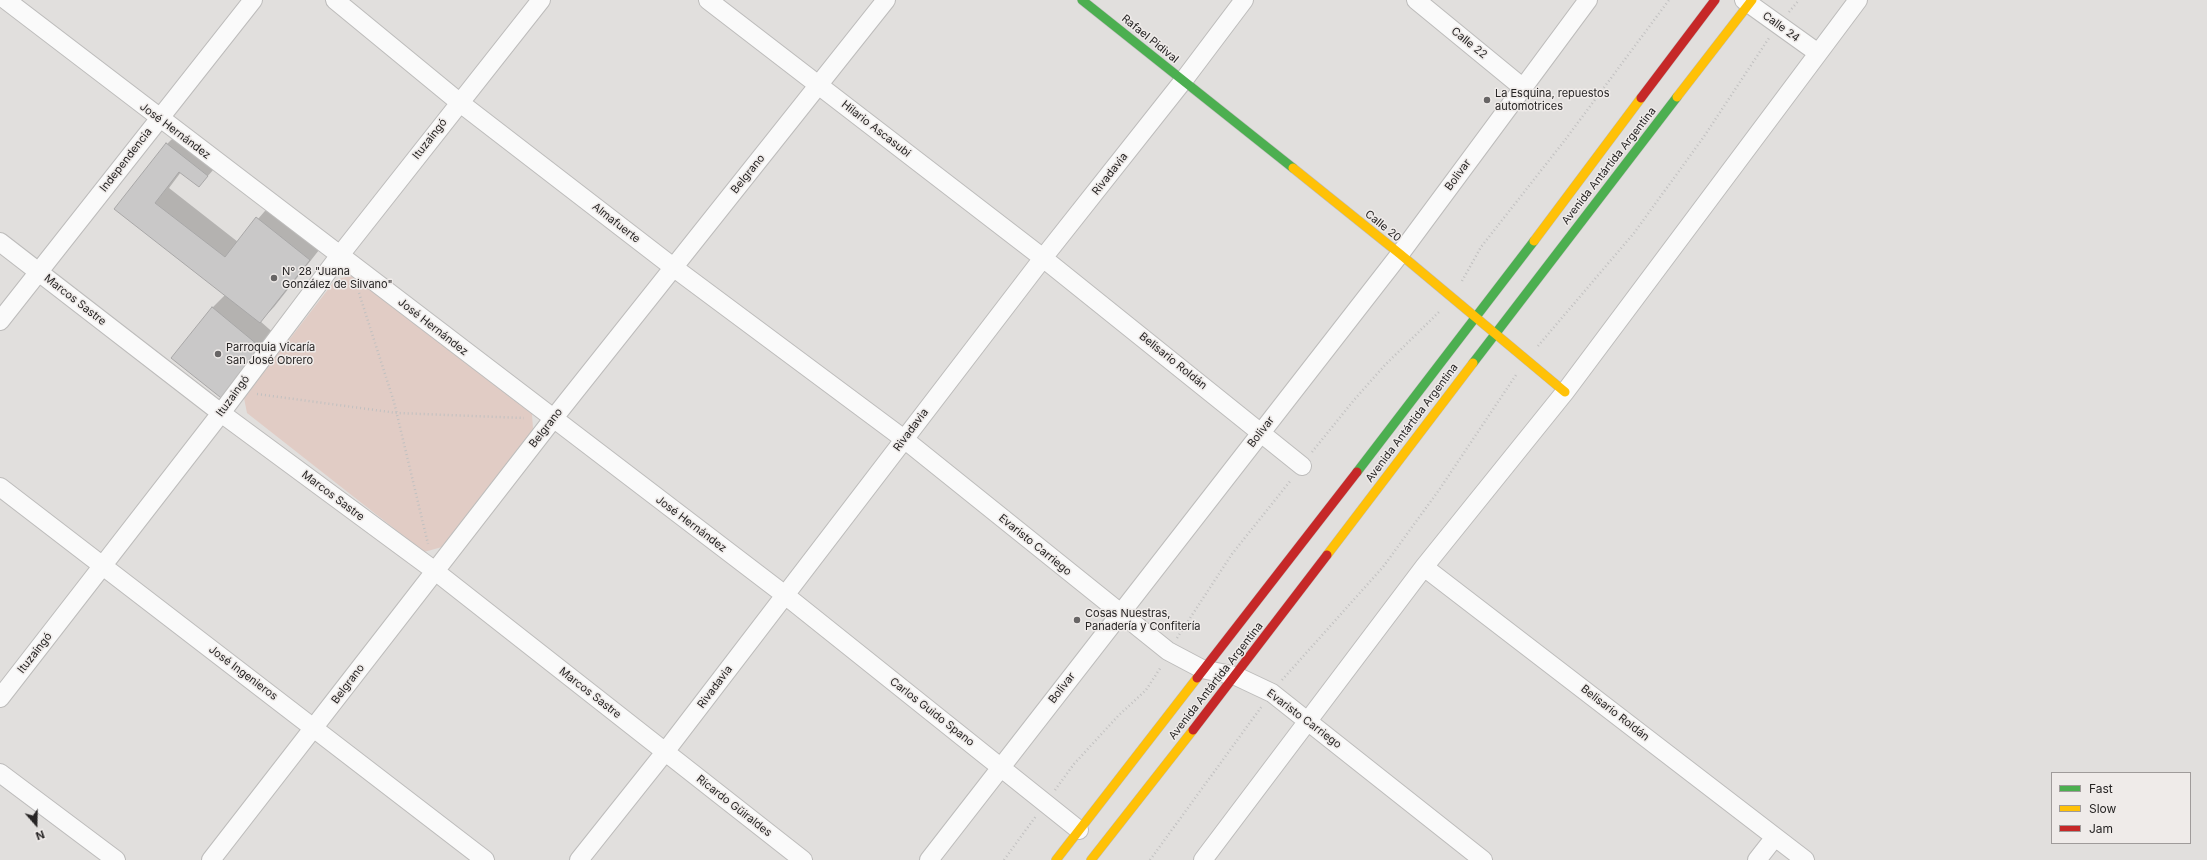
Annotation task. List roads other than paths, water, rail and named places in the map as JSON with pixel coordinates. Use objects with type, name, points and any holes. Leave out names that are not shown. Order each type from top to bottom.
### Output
[{"type":"main road","name":"Rafael Pidival","points":[[1082,0],[1183,81]]},
{"type":"main road","name":"Avenida Antártida Argentina","points":[[1056,860],[1202,669],[1476,318],[1715,0]]},
{"type":"main road","name":"Avenida Antártida Argentina","points":[[1091,860],[1236,676],[1748,1]]},
{"type":"main road","name":"Calle 20","points":[[1183,81],[1400,254],[1494,335],[1565,392]]},
{"type":"street","name":"José Hernández","points":[[6,0],[785,595]]},
{"type":"street","name":"Independencia","points":[[0,321],[253,0]]},
{"type":"street","name":"Almafuerte","points":[[335,0],[459,102],[673,267],[904,439]]},
{"type":"street","name":"Ituzaingó","points":[[0,698],[221,413],[340,255],[540,0]]},
{"type":"street","name":"Hilario Ascasubi","points":[[708,0],[1043,258]]},
{"type":"street","name":"Belgrano","points":[[212,860],[553,419],[886,0]]},
{"type":"street","name":"Rivadavia","points":[[579,860],[665,752],[1043,258],[1183,81],[1244,0]]},
{"type":"street","name":"Calle 22","points":[[1416,0],[1522,87]]},
{"type":"street","name":"Bolivar","points":[[929,860],[1400,254],[1522,87],[1588,0]]},
{"type":"street","points":[[1203,860],[1424,567],[1565,392],[1858,0]]},
{"type":"street","name":"Calle 24","points":[[1748,1],[1818,53]]},
{"type":"street","name":"Marcos Sastre","points":[[0,242],[221,413],[435,571],[665,752]]},
{"type":"street","name":"Belisario Roldán","points":[[1043,258],[1302,466]]},
{"type":"street","name":"Evaristo Carriego","points":[[904,439],[1168,651],[1202,669],[1236,676],[1272,693],[1483,860]]},
{"type":"street","name":"José Ingenieros","points":[[0,486],[485,860]]},
{"type":"street","name":"Belisario Roldán","points":[[1424,567],[1805,860]]},
{"type":"street","name":"Carlos Guido Spano","points":[[785,595],[1079,830]]},
{"type":"street","name":"Ricardo Güiraldes","points":[[665,752],[803,860]]},
{"type":"street","points":[[0,773],[116,860]]},
{"type":"street","points":[[1757,860],[1775,837]]},
{"type":"place","name":"La Esquina, repuestos automotrices","points":[[1487,100]]},
{"type":"place","name":"N° 28 \"Juana González de Silvano\"","points":[[274,278]]},
{"type":"place","name":"Parroquia Vicaría San José Obrero","points":[[218,354]]},
{"type":"place","name":"Cosas Nuestras, Panadería y Confitería","points":[[1077,620]]}]
